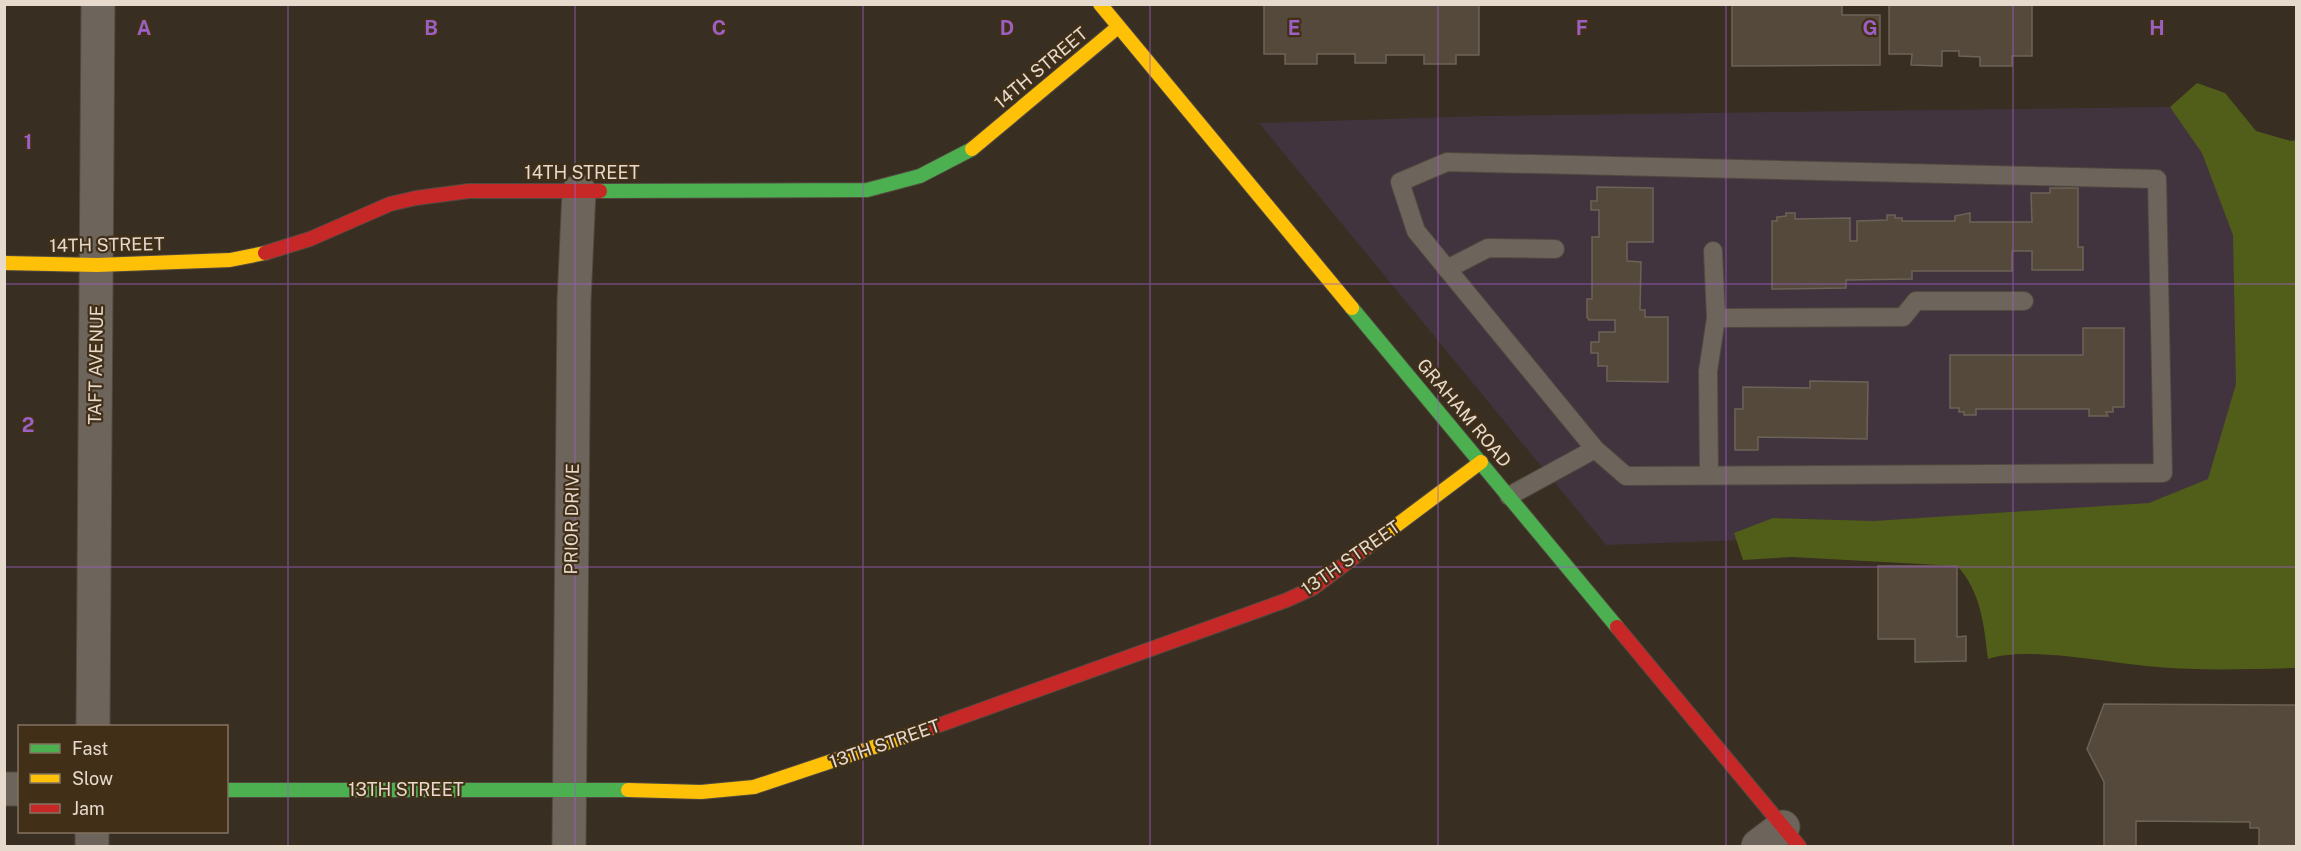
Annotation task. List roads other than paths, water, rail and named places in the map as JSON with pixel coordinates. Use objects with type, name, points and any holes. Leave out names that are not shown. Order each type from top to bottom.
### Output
[{"type":"street","name":"TAFT AVENUE","points":[[93,725],[98,4]]},
{"type":"street","name":"GRAHAM ROAD","points":[[1100,4],[1509,496],[1780,840]]},
{"type":"street","name":"14TH STREET","points":[[4,263],[97,265],[230,260],[310,239],[363,214],[416,198],[469,191],[867,190],[921,176],[973,148],[1118,27]]},
{"type":"street","name":"PRIOR DRIVE","points":[[569,846],[574,301],[579,191]]},
{"type":"street","name":"13TH STREET","points":[[228,790],[569,788],[701,792],[754,787],[914,734],[1287,600],[1313,588],[1481,462]]},
{"type":"lane","points":[[1447,162],[2157,180],[2163,473],[1626,476],[1594,449],[1447,269],[1416,231],[1400,182],[1447,162]]},
{"type":"lane","points":[[1447,269],[1488,248],[1555,249]]},
{"type":"lane","points":[[1709,476],[1708,372],[1716,318],[1713,251]]},
{"type":"lane","points":[[1716,318],[1903,317],[1916,301],[2024,301]]},
{"type":"lane","points":[[1509,496],[1594,449]]}]
